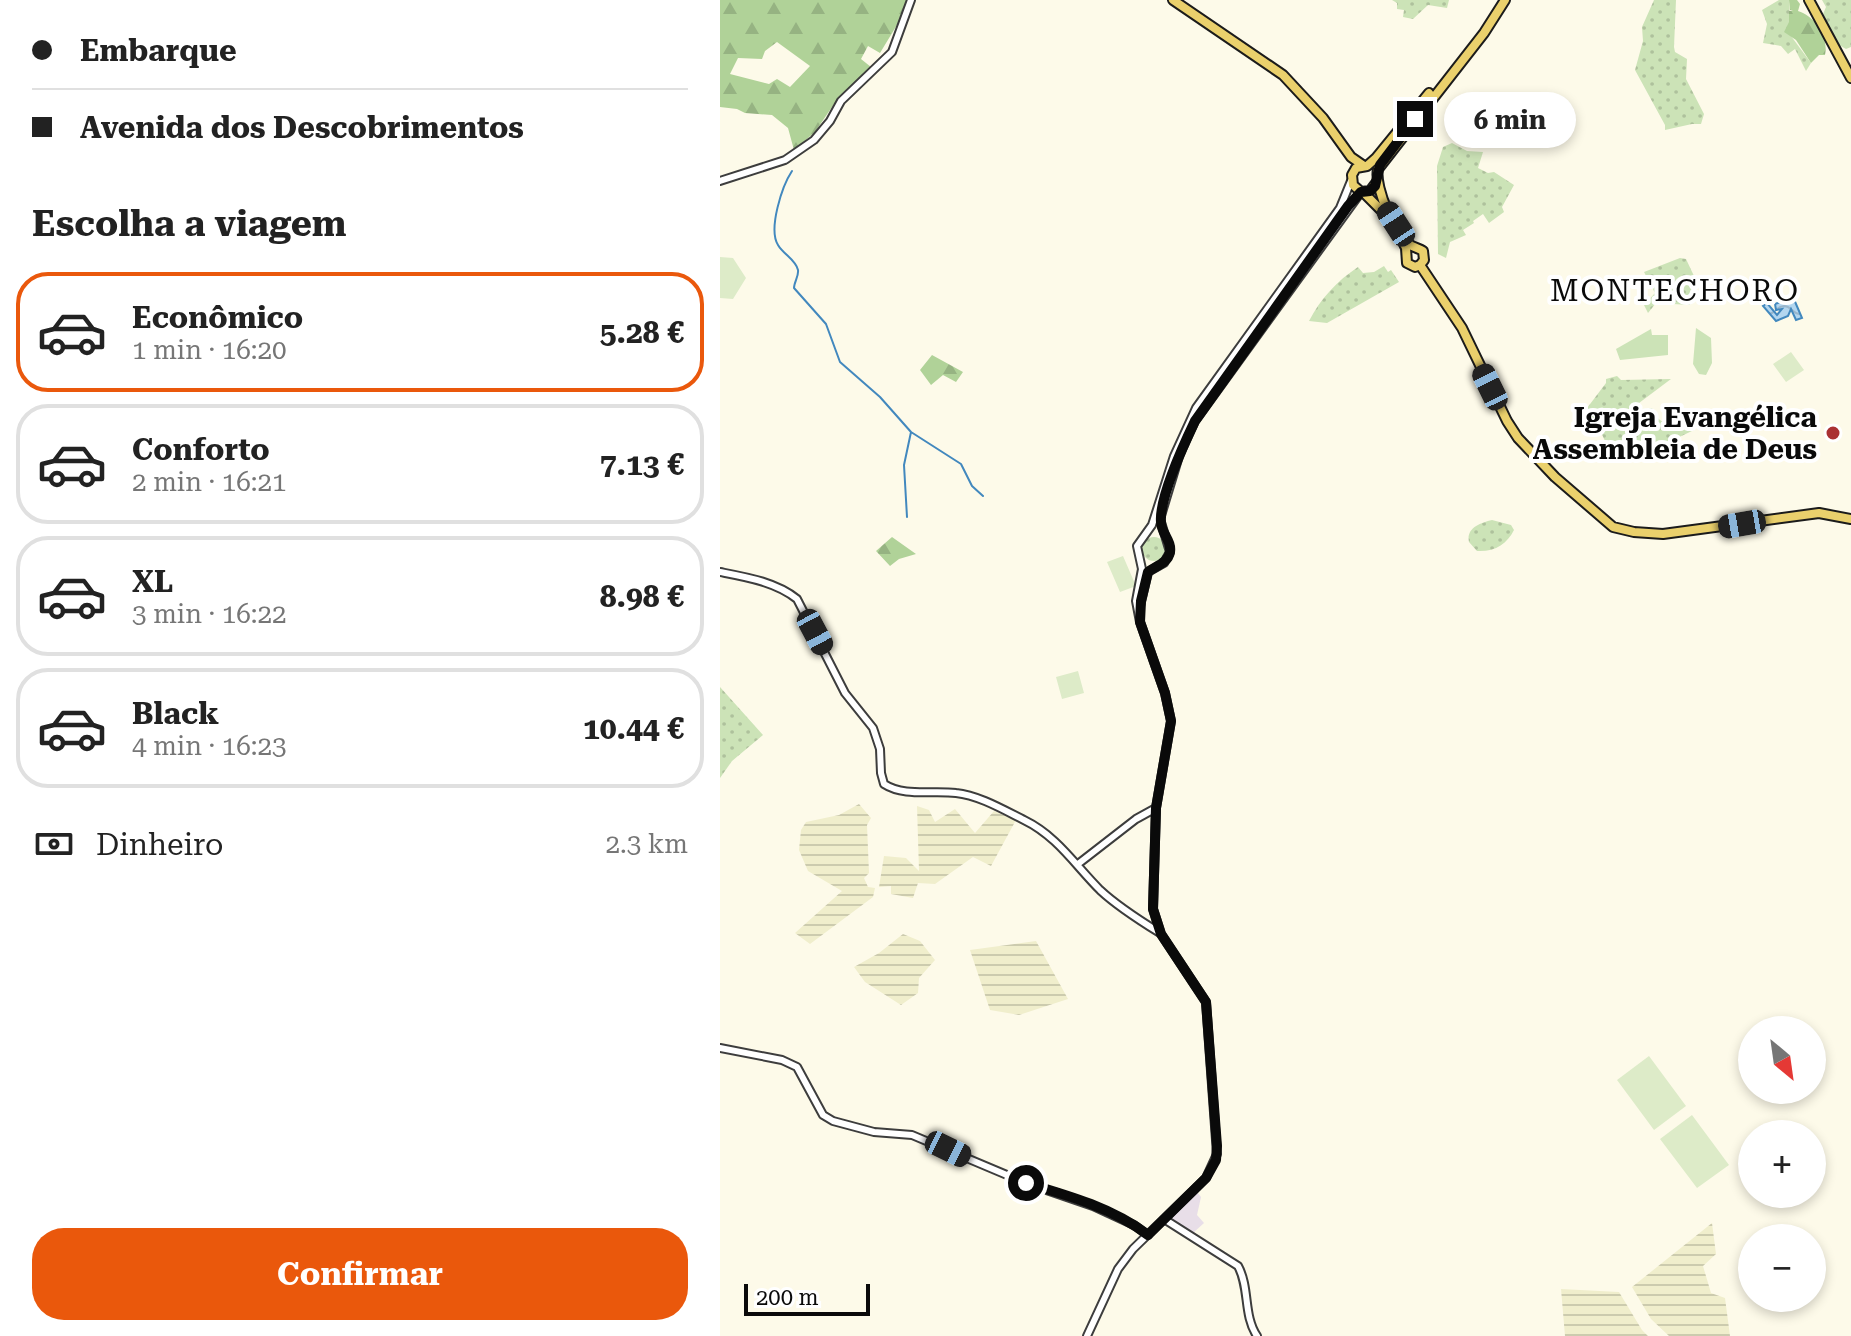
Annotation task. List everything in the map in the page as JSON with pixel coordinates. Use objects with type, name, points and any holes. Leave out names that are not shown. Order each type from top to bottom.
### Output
[{"type":"main road","points":[[1173,0],[1283,75],[1323,118],[1351,157],[1366,166],[1376,179],[1385,207],[1409,250]]},
{"type":"main road","points":[[1351,178],[1356,168],[1366,166],[1376,158],[1502,0]]},
{"type":"main road","points":[[1362,192],[1370,191],[1382,160],[1484,33],[1502,0]]},
{"type":"main road","points":[[1811,0],[1851,75]]},
{"type":"main road","points":[[1323,118],[1344,153],[1355,188],[1373,201],[1409,250]]},
{"type":"main road","points":[[1409,250],[1423,251],[1424,260],[1420,265]]},
{"type":"main road","points":[[1409,250],[1405,260],[1409,265],[1420,265]]},
{"type":"main road","points":[[1420,265],[1462,328],[1518,438],[1564,486],[1613,527],[1663,534],[1819,513],[1851,519]]},
{"type":"street","points":[[720,181],[785,160],[824,129],[841,101],[892,52],[911,0]]},
{"type":"street","points":[[1085,1336],[1118,1269],[1206,1178],[1216,1160],[1217,1146],[1206,1002],[1161,934],[1153,900],[1156,808],[1170,736],[1171,713],[1139,614],[1137,590],[1142,569],[1137,546],[1152,525],[1174,456],[1196,408],[1340,208],[1351,178]]},
{"type":"street","points":[[1139,614],[1146,576],[1167,559],[1170,552],[1161,526],[1162,512],[1179,456],[1195,421],[1348,206],[1362,192]]},
{"type":"street","points":[[1348,206],[1359,199],[1373,201]]},
{"type":"street","points":[[1143,536],[1157,533],[1166,538]]},
{"type":"street","points":[[1139,558],[1146,564],[1159,565]]},
{"type":"street","points":[[720,572],[761,581],[791,594],[801,607],[845,693],[873,728],[880,749],[884,784],[898,790],[958,793],[1047,833],[1104,894],[1161,934]]},
{"type":"street","points":[[1078,864],[1136,819],[1156,808]]},
{"type":"street","points":[[720,1048],[782,1060],[797,1067],[823,1115],[833,1121],[874,1132],[912,1135],[1026,1183],[1093,1206],[1148,1235]]},
{"type":"street","points":[[1164,1219],[1238,1266],[1244,1277],[1252,1333]]},
{"type":"shaded area","points":[[859,804],[871,818],[867,825],[869,873],[864,878],[868,887],[875,888],[873,897],[810,944],[795,933],[842,891],[808,871],[799,850],[801,830],[806,822],[839,815]]},
{"type":"shaded area","points":[[917,806],[929,810],[935,822],[955,809],[975,833],[994,811],[1016,820],[991,866],[973,857],[935,884],[918,883],[913,898],[891,894],[891,886],[879,887],[884,856],[906,858],[919,871]]},
{"type":"shaded area","points":[[903,934],[920,941],[935,960],[919,978],[918,993],[901,1005],[865,982],[854,967]]},
{"type":"shaded area","points":[[1036,941],[1068,999],[1019,1015],[990,1010],[970,950]]},
{"type":"shaded area","points":[[1197,1192],[1201,1197],[1197,1215],[1204,1223],[1193,1233],[1172,1222],[1171,1218]]},
{"type":"shaded area","points":[[1712,1223],[1716,1254],[1703,1266],[1711,1293],[1725,1298],[1730,1336],[1669,1336],[1651,1319],[1632,1287]]},
{"type":"shaded area","points":[[1561,1289],[1619,1292],[1648,1336],[1565,1336]]},
{"type":"green space","points":[[720,0],[907,0],[900,20],[880,53],[868,46],[861,59],[871,67],[834,104],[815,132],[794,150],[788,128],[772,115],[720,107]],"holes":[[[777,42],[810,66],[790,87],[777,79],[769,84],[730,74],[738,58],[762,59],[765,51]]]},
{"type":"green space","points":[[1392,0],[1449,0],[1447,8],[1428,5],[1413,19],[1403,17],[1404,10],[1397,9],[1397,3]]},
{"type":"green space","points":[[1654,0],[1676,0],[1675,52],[1687,59],[1686,79],[1704,114],[1701,124],[1665,130],[1635,70],[1643,41],[1642,27]]},
{"type":"green space","points":[[1779,0],[1789,0],[1791,36],[1811,63],[1806,71],[1795,49],[1788,54],[1781,46],[1763,43],[1767,24],[1762,10]]},
{"type":"green space","points":[[1789,0],[1797,0],[1800,4],[1798,11],[1810,17],[1823,34],[1825,55],[1819,55],[1811,63],[1796,40],[1784,32],[1789,22],[1789,11],[1793,11],[1790,10]]},
{"type":"green space","points":[[1822,0],[1851,0],[1851,47],[1846,49],[1839,45],[1823,14],[1826,7]]},
{"type":"green space","points":[[1452,143],[1467,151],[1483,152],[1478,168],[1488,173],[1494,172],[1514,185],[1502,207],[1504,212],[1489,223],[1483,214],[1473,221],[1463,230],[1466,235],[1450,242],[1446,258],[1438,254],[1437,166],[1443,147]]},
{"type":"green space","points":[[720,257],[733,258],[746,278],[733,299],[720,298]]},
{"type":"green space","points":[[1680,258],[1686,259],[1694,276],[1690,305],[1656,303],[1648,313],[1644,305],[1655,293],[1644,272]]},
{"type":"green space","points":[[1384,266],[1399,282],[1327,323],[1309,321],[1324,297],[1350,272],[1358,267],[1363,273],[1374,272]]},
{"type":"green space","points":[[1696,328],[1711,338],[1712,363],[1706,375],[1699,374],[1693,364]]},
{"type":"green space","points":[[1651,329],[1652,335],[1668,335],[1668,355],[1620,360],[1616,349]]},
{"type":"green space","points":[[1791,352],[1804,370],[1786,382],[1773,364]]},
{"type":"green space","points":[[932,355],[963,372],[956,382],[943,375],[931,385],[920,370]]},
{"type":"green space","points":[[1617,376],[1621,380],[1671,379],[1635,406],[1640,410],[1652,408],[1657,417],[1667,424],[1681,426],[1682,430],[1694,430],[1616,459],[1619,450],[1605,441],[1598,426],[1593,427],[1581,416],[1606,379]]},
{"type":"green space","points":[[1492,520],[1511,525],[1514,530],[1500,546],[1477,551],[1469,542],[1470,533]]},
{"type":"green space","points":[[892,537],[916,554],[899,559],[890,566],[876,551]]},
{"type":"green space","points":[[1154,537],[1162,541],[1166,549],[1162,557],[1154,561],[1146,557],[1142,549],[1146,541]]},
{"type":"green space","points":[[1123,556],[1136,586],[1120,592],[1107,562]]},
{"type":"green space","points":[[1078,671],[1084,693],[1062,699],[1056,677]]},
{"type":"green space","points":[[720,687],[763,735],[732,761],[720,778]]},
{"type":"green space","points":[[1649,1056],[1686,1106],[1654,1130],[1617,1080]]},
{"type":"green space","points":[[1692,1115],[1729,1165],[1697,1188],[1660,1139]]},
{"type":"water","points":[[1793,297],[1802,318],[1796,320],[1791,309],[1788,316],[1776,321],[1763,306],[1767,303],[1777,315],[1782,309],[1776,310],[1775,304]]},
{"type":"waterway","points":[[792,171],[778,208],[775,238],[797,266],[794,288],[826,324],[840,362],[880,397],[911,432],[904,465],[907,517]]},
{"type":"waterway","points":[[911,432],[961,464],[972,486],[983,496]]},
{"type":"place","name":"Igreja Evangélica Assembleia de Deus","points":[[1833,433]]},
{"type":"district","name":"MONTECHORO","points":[[1675,291]]},
{"type":"route","points":[[1026,1183],[1093,1206],[1148,1235],[1206,1178],[1213,1166],[1217,1146],[1206,1002],[1161,934],[1153,909],[1156,808],[1170,736],[1171,713],[1140,622],[1143,588],[1148,572],[1164,563],[1169,556],[1170,544],[1162,531],[1160,519],[1179,456],[1195,421],[1348,206],[1361,192],[1370,191],[1375,186],[1382,160],[1415,119]]}]
